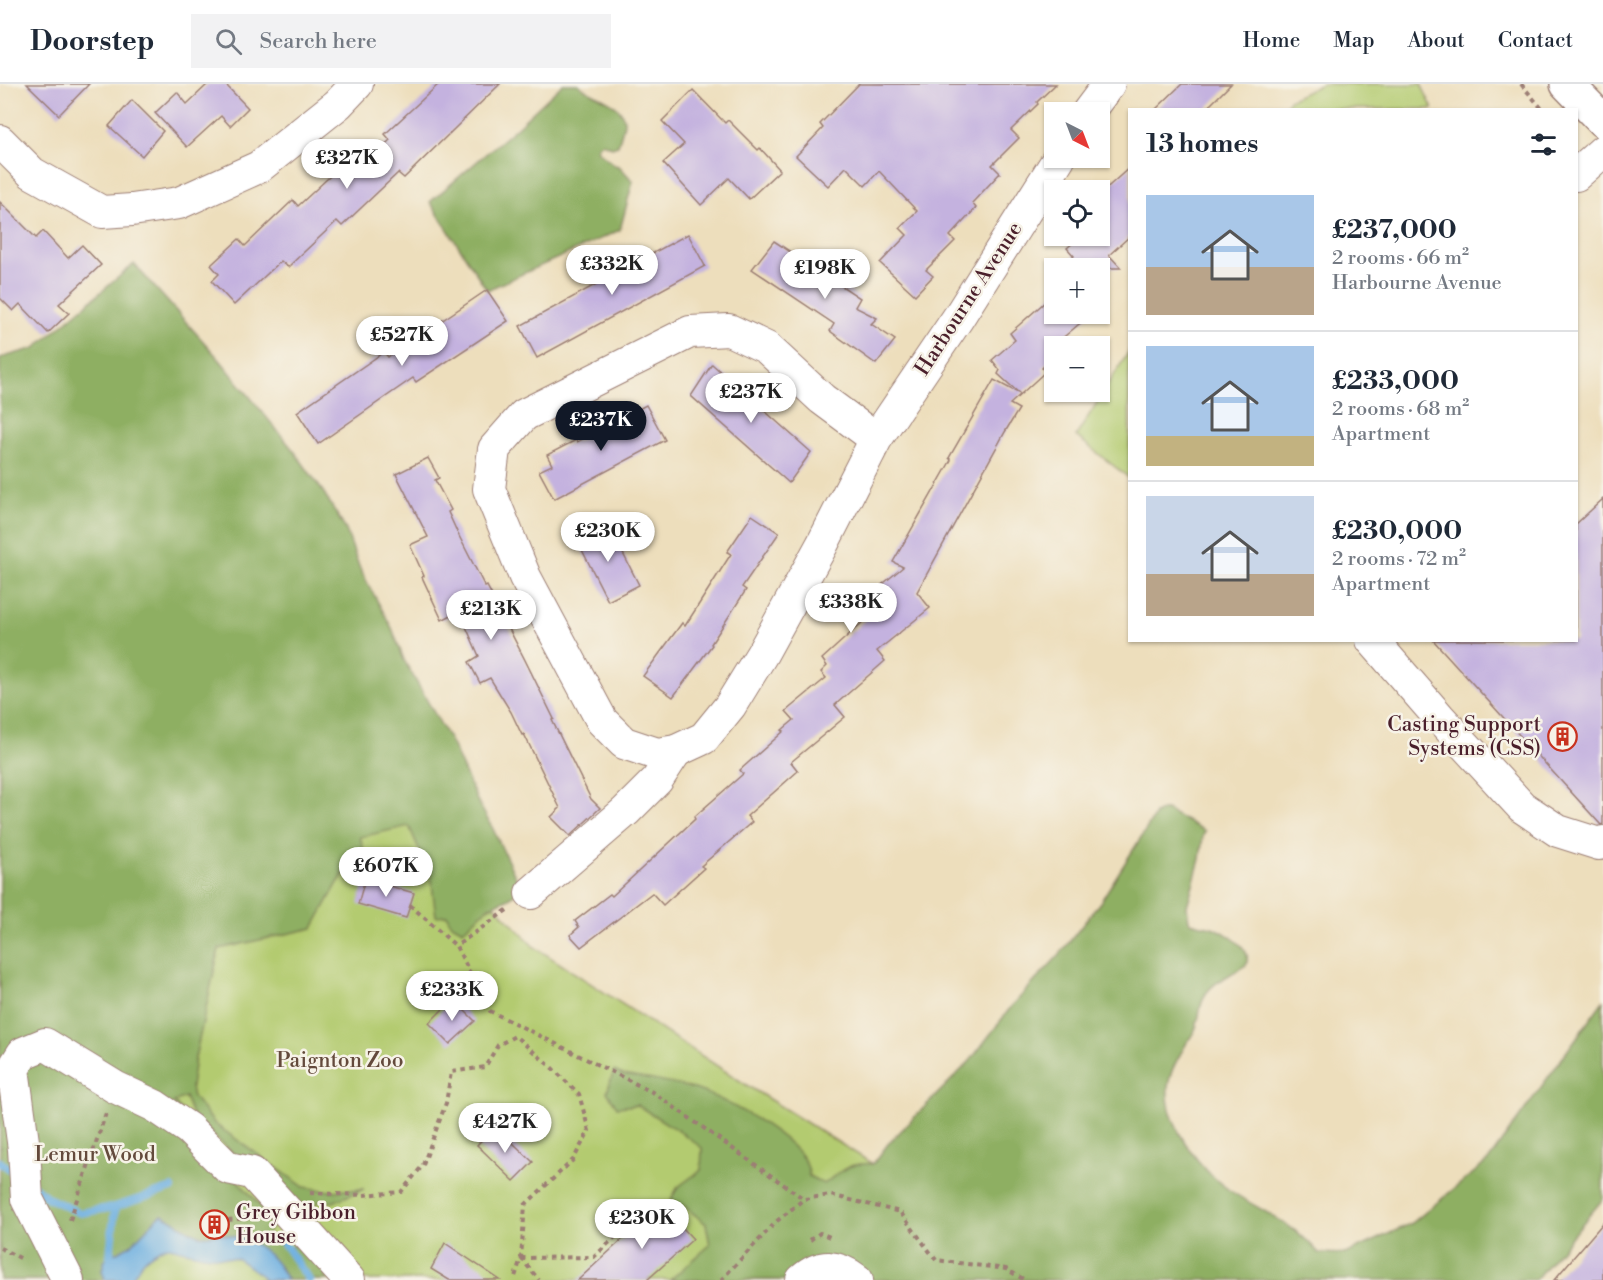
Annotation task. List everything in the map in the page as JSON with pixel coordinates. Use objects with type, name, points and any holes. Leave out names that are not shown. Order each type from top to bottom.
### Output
[{"type":"main road","points":[[1568,84],[1603,121]]},
{"type":"street","points":[[0,141],[32,173],[102,212],[179,203],[260,167],[338,104],[357,84]]},
{"type":"street","points":[[1096,102],[1109,84]]},
{"type":"street","points":[[1578,173],[1603,151]]},
{"type":"street","name":"Harbourne Avenue","points":[[876,439],[822,399],[767,348],[729,330],[690,332],[524,415],[494,449],[489,489],[525,577],[602,721],[624,743],[657,754],[676,751],[704,738],[730,706],[762,654],[822,545],[876,439],[958,318],[1053,168]]},
{"type":"street","points":[[1374,642],[1439,717],[1515,817],[1599,844],[1603,842]]},
{"type":"street","points":[[531,893],[627,811],[657,780],[676,751]]},
{"type":"street","points":[[68,1280],[27,1199],[25,1159],[13,1070],[23,1053],[45,1044],[115,1087],[155,1106],[189,1129],[228,1168],[252,1173],[349,1280]]},
{"type":"street","points":[[802,1280],[813,1271],[831,1267],[857,1280]]},
{"type":"path","points":[[1521,84],[1541,108]]},
{"type":"path","points":[[456,946],[531,893]]},
{"type":"path","points":[[410,905],[456,946],[490,1011],[654,1093],[804,1199]]},
{"type":"path","points":[[311,1200],[307,1193],[363,1195],[401,1192],[423,1165],[446,1103],[451,1072],[485,1067],[498,1045],[516,1036],[579,1094],[589,1131],[573,1160],[525,1205],[521,1258],[514,1280]]},
{"type":"path","points":[[69,1223],[115,1087]]},
{"type":"path","points":[[721,1280],[777,1221],[804,1199],[830,1195],[900,1212],[936,1260],[1006,1269],[1025,1280]]},
{"type":"path","points":[[521,1258],[594,1257],[631,1222]]},
{"type":"path","points":[[521,1258],[539,1280]]},
{"type":"path","points":[[726,1276],[730,1280]]},
{"type":"green space","points":[[563,84],[578,84],[618,108],[622,114],[624,124],[618,145],[612,147],[602,143],[597,146],[598,151],[614,165],[619,166],[633,181],[620,230],[487,290],[430,202]]},
{"type":"green space","points":[[1322,84],[1421,84],[1433,108],[1284,108],[1289,100]]},
{"type":"green space","name":"Lemur Wood","points":[[134,264],[220,360],[294,451],[324,493],[346,530],[360,569],[392,628],[404,660],[452,744],[521,889],[509,898],[489,907],[463,930],[450,923],[447,915],[436,916],[431,877],[409,826],[360,837],[365,854],[355,857],[313,928],[219,949],[195,1058],[191,1087],[193,1097],[215,1124],[304,1187],[330,1191],[364,1189],[333,1202],[320,1201],[314,1206],[319,1216],[311,1223],[193,1117],[185,1097],[174,1102],[234,1177],[276,1222],[267,1234],[289,1251],[300,1236],[327,1280],[287,1280],[281,1268],[247,1240],[220,1233],[209,1236],[198,1235],[162,1215],[131,1245],[105,1260],[102,1270],[105,1280],[0,1280],[0,358],[35,348]]},
{"type":"green space","points":[[1128,353],[1128,477],[1076,436],[1097,402],[1110,402],[1110,381]]},
{"type":"green space","points":[[1162,810],[1205,831],[1187,906],[1189,921],[1213,927],[1224,933],[1236,941],[1247,955],[1246,965],[1213,986],[1203,999],[1195,1030],[1171,1074],[1168,1089],[1170,1109],[1181,1136],[1208,1172],[1229,1190],[1294,1230],[1319,1253],[1345,1254],[1412,1223],[1488,1161],[1603,1001],[1603,1199],[1535,1280],[670,1280],[710,1245],[706,1224],[684,1206],[671,1199],[678,1187],[701,1170],[702,1148],[637,1105],[617,1107],[607,1092],[614,1071],[623,1075],[691,1088],[747,1113],[783,1137],[797,1150],[806,1164],[809,1176],[824,1184],[852,1166],[873,1164],[888,1144],[970,1061],[1011,1007],[1060,954],[1101,901],[1155,814]]},
{"type":"green space","name":"Paignton Zoo","points":[[411,815],[533,946],[748,1086],[1059,1280],[0,1280],[0,933]]},
{"type":"water","points":[[162,1215],[199,1235],[222,1234],[253,1243],[269,1254],[287,1280],[264,1280],[238,1259],[203,1255],[166,1246],[145,1259],[131,1280],[105,1280],[102,1270],[105,1260],[131,1245]]},
{"type":"building","points":[[27,84],[89,84],[59,115]]},
{"type":"building","points":[[208,84],[225,84],[248,108],[230,126],[221,116],[187,147],[155,113],[177,92],[187,104]]},
{"type":"building","points":[[439,84],[500,84],[404,178],[398,173],[342,226],[337,221],[288,267],[281,261],[234,305],[212,281],[219,274],[211,265],[239,239],[245,246],[293,200],[298,206],[341,166],[351,177],[390,140],[385,134]]},
{"type":"building","points":[[859,84],[1056,84],[1011,130],[1019,138],[992,165],[1000,173],[972,203],[976,208],[950,236],[955,241],[926,270],[933,276],[915,295],[880,263],[907,235],[900,228],[917,211],[879,171],[865,186],[846,167],[828,186],[796,156],[823,128],[820,124]]},
{"type":"building","points":[[1182,84],[1231,84],[1207,108],[1157,108]]},
{"type":"building","points":[[693,90],[725,123],[728,120],[758,150],[760,148],[780,170],[749,199],[729,178],[701,205],[663,163],[684,144],[662,121]]},
{"type":"building","points":[[132,100],[163,131],[142,156],[109,126]]},
{"type":"building","points":[[1128,169],[1128,238],[1109,255],[1121,268],[1110,268],[1110,258],[1072,258],[1074,256],[1067,248],[1069,246],[1110,246],[1110,185]]},
{"type":"building","points":[[0,202],[36,238],[43,231],[68,258],[82,245],[101,265],[59,304],[69,313],[48,333],[20,304],[13,311],[0,298]]},
{"type":"building","points":[[688,234],[705,266],[537,358],[520,326]]},
{"type":"building","points":[[774,241],[860,298],[855,307],[877,318],[871,324],[895,340],[876,364],[830,331],[834,324],[752,269]]},
{"type":"building","points":[[487,290],[508,321],[416,382],[413,378],[318,444],[297,412],[384,352],[388,357]]},
{"type":"building","points":[[1044,303],[1044,324],[1079,324],[1065,336],[1044,336],[1044,366],[1042,368],[1044,373],[1010,404],[1019,409],[917,592],[930,608],[877,651],[885,661],[835,705],[845,717],[791,762],[798,771],[747,816],[752,822],[701,866],[704,868],[663,905],[652,893],[581,947],[570,935],[579,927],[575,921],[610,894],[612,896],[695,819],[694,817],[743,774],[740,770],[794,720],[786,711],[826,678],[821,672],[827,666],[822,659],[876,610],[866,598],[903,567],[893,562],[994,380],[1020,394],[998,374],[1000,370],[992,360],[1015,340],[1010,333]]},
{"type":"building","points":[[712,364],[811,452],[789,483],[691,396]]},
{"type":"building","points":[[646,405],[665,440],[554,499],[539,471],[552,465],[547,455],[576,440],[577,442]]},
{"type":"building","points":[[428,458],[439,478],[435,480],[451,510],[448,512],[458,534],[525,660],[591,799],[600,808],[570,836],[551,817],[560,808],[524,734],[522,735],[490,678],[480,683],[469,662],[479,656],[459,611],[442,620],[422,577],[424,576],[410,545],[428,537],[396,474]]},
{"type":"building","name":"Casting Support Systems (CSS)","points":[[1603,499],[1603,824],[1601,825],[1435,642],[1578,642],[1578,522]]},
{"type":"building","points":[[752,515],[779,533],[742,587],[746,590],[712,645],[673,697],[643,676],[682,623],[685,626],[731,554],[727,552]]},
{"type":"building","points":[[608,524],[639,585],[608,601],[577,540]]},
{"type":"building","points":[[365,879],[414,893],[406,918],[358,904]]},
{"type":"building","points":[[453,999],[475,1021],[450,1044],[429,1023]]},
{"type":"building","points":[[495,1126],[533,1162],[514,1181],[477,1145]]},
{"type":"building","points":[[661,1204],[693,1239],[647,1280],[578,1280]]},
{"type":"building","points":[[1603,1223],[1603,1280],[1554,1280]]},
{"type":"building","points":[[445,1243],[500,1280],[449,1280],[431,1269]]},
{"type":"waterway","points":[[0,1162],[17,1174]]},
{"type":"waterway","points":[[34,1187],[48,1198],[80,1213],[115,1207],[110,1256]]},
{"type":"waterway","points":[[115,1207],[172,1188]]},
{"type":"waterway","points":[[280,1238],[309,1280]]},
{"type":"place","name":"Casting Support Systems (CSS)","points":[[1562,737]]},
{"type":"place","name":"Grey Gibbon House","points":[[215,1225]]}]
